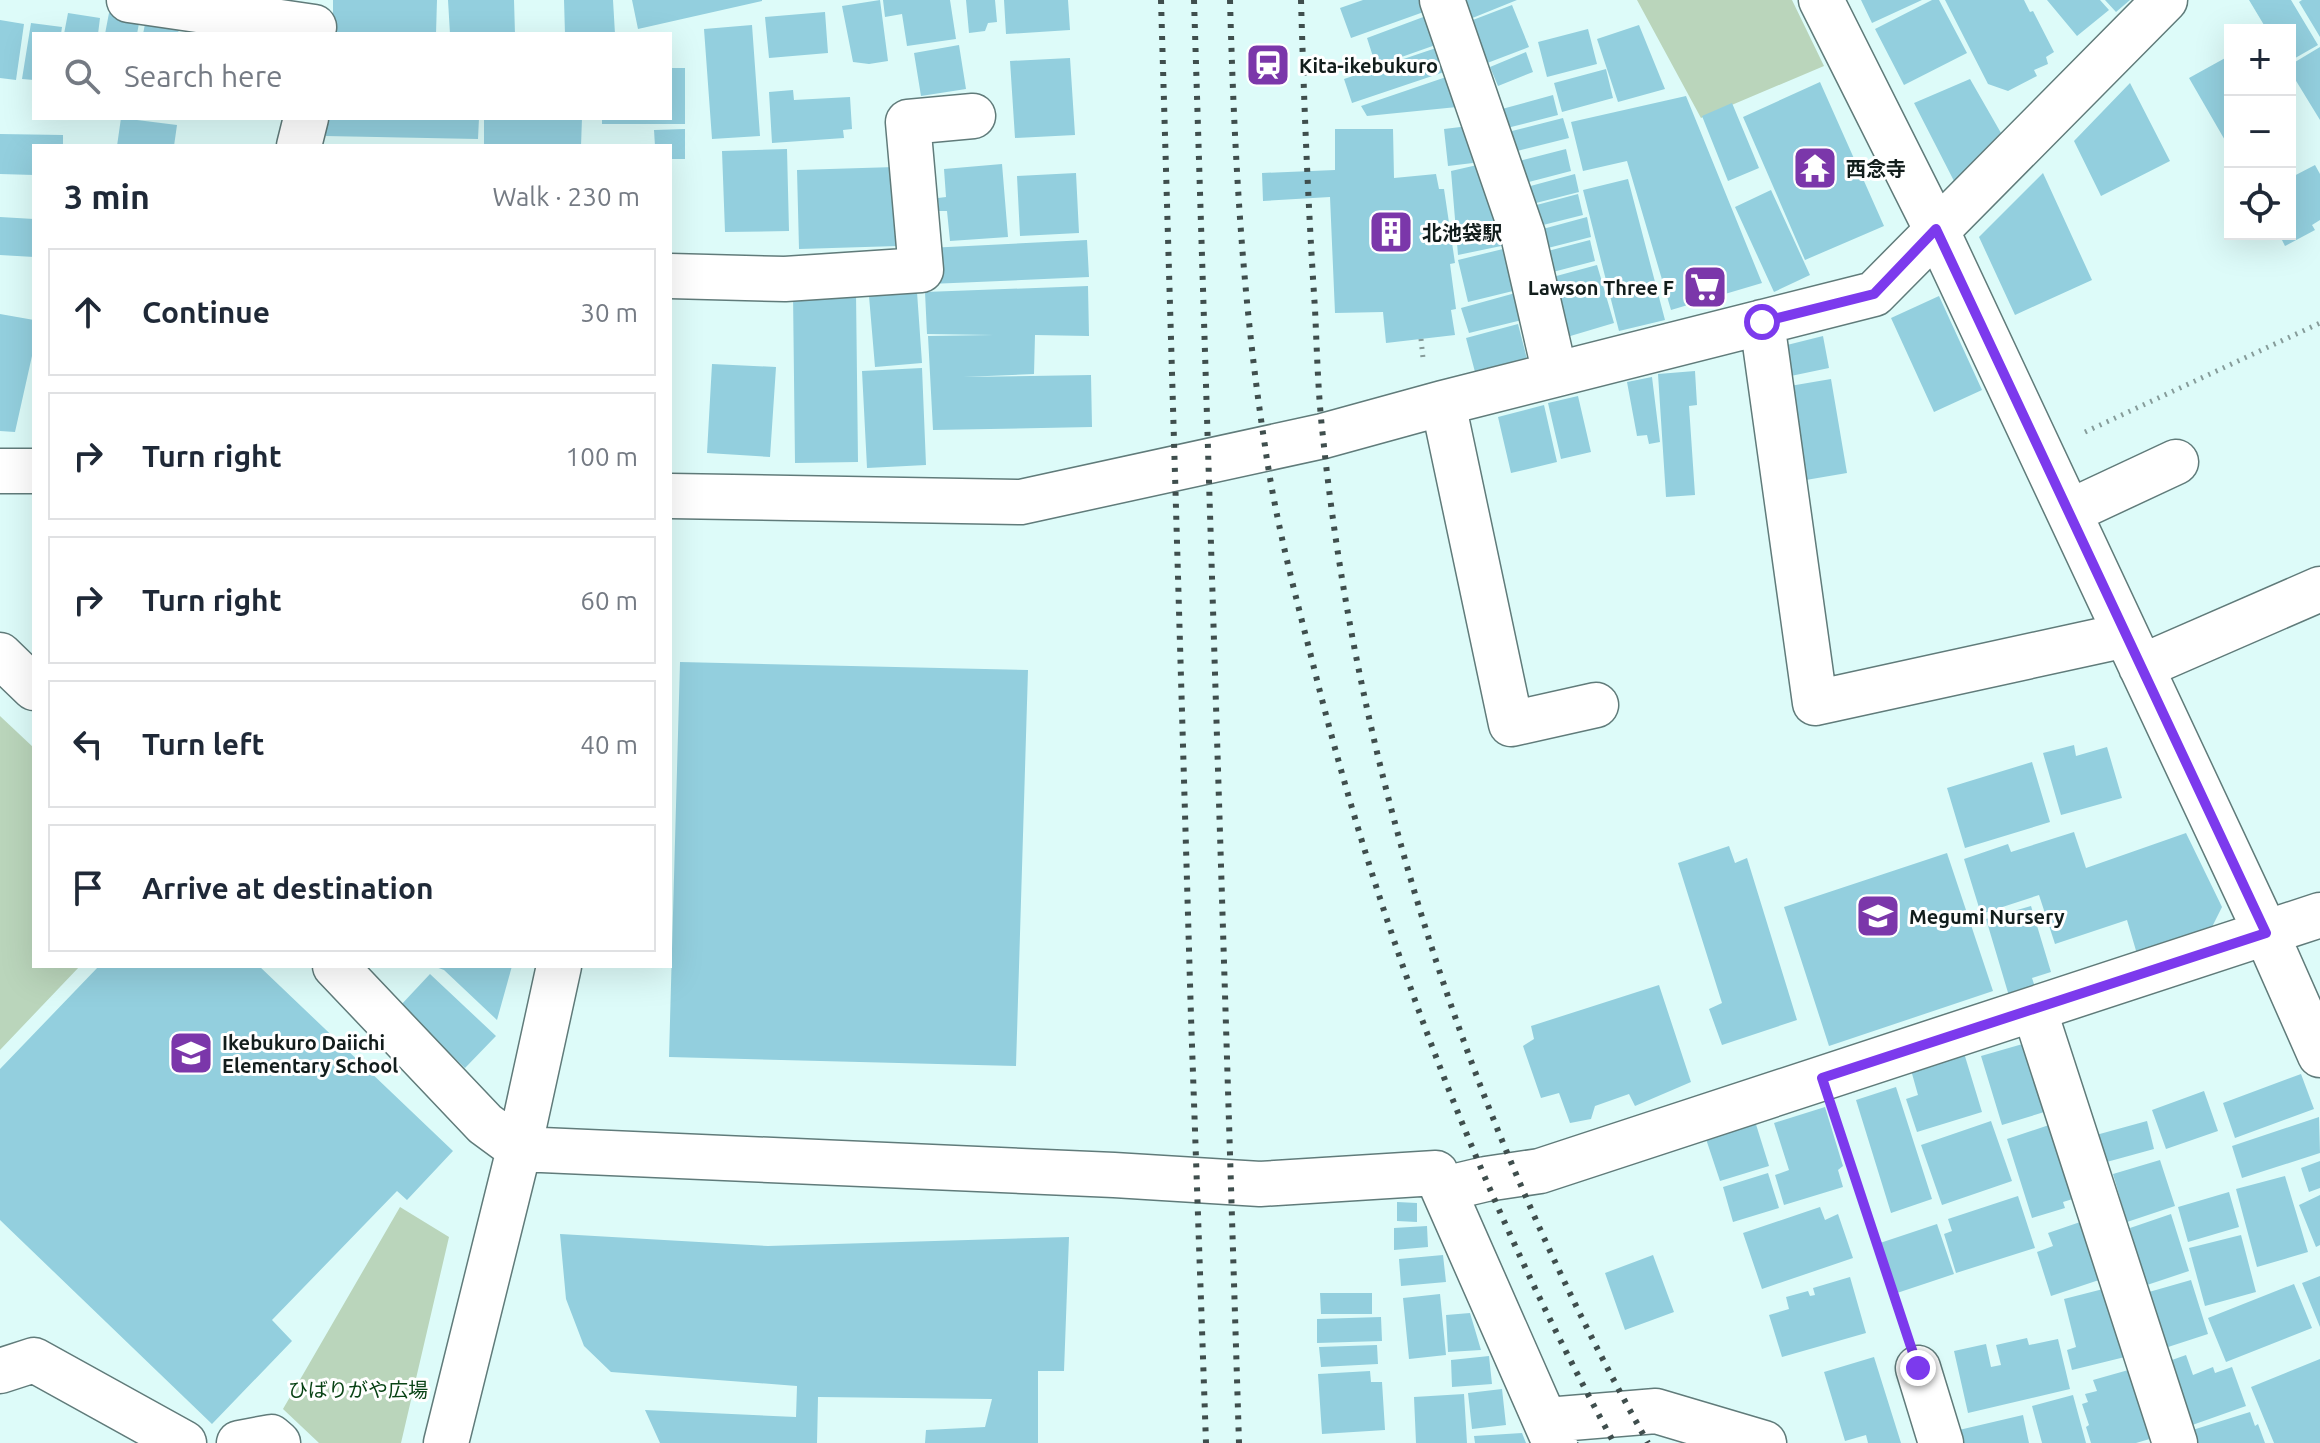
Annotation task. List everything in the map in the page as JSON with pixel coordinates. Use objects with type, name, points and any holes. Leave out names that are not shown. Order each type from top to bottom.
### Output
[{"type":"street","points":[[129,0],[314,20]]},
{"type":"street","points":[[1442,0],[1523,235],[1555,374]]},
{"type":"street","points":[[1821,0],[1936,229],[2266,933],[2320,1055]]},
{"type":"street","points":[[672,496],[1021,502],[1323,436],[1874,294],[2165,0]]},
{"type":"street","points":[[672,276],[785,279],[921,270],[908,122],[973,116]]},
{"type":"street","points":[[300,144],[306,120]]},
{"type":"street","points":[[1762,322],[1815,703],[2134,651],[2320,589]]},
{"type":"street","points":[[1443,403],[1511,724],[1596,705]]},
{"type":"street","points":[[2069,512],[2176,462]]},
{"type":"street","points":[[0,471],[32,471]]},
{"type":"street","points":[[0,655],[32,686]]},
{"type":"street","points":[[1444,1189],[1540,1171],[2320,915]]},
{"type":"street","points":[[337,968],[485,1124],[519,1149],[1260,1184],[1436,1173],[1551,1432],[1656,1411],[1764,1443]]},
{"type":"street","points":[[446,1443],[519,1149],[559,968]]},
{"type":"street","points":[[2034,1009],[2175,1443]]},
{"type":"street","points":[[17,1366],[184,1443]]},
{"type":"street","points":[[1918,1368],[1941,1443]]},
{"type":"street","points":[[239,1443],[271,1437],[278,1443]]},
{"type":"path","points":[[2041,452],[2320,323]]},
{"type":"path","points":[[1822,1078],[1918,1368]]},
{"type":"green space","points":[[1637,0],[1792,0],[1824,66],[1701,118]]},
{"type":"green space","points":[[0,716],[32,746],[32,968],[78,968],[0,1050]]},
{"type":"green space","name":"ひばりがや広場","points":[[400,1207],[449,1237],[401,1443],[319,1443],[283,1409]]},
{"type":"building","points":[[333,0],[437,0],[436,32],[333,32]]},
{"type":"building","points":[[448,0],[514,0],[515,32],[450,32]]},
{"type":"building","points":[[564,0],[613,0],[615,32],[565,32]]},
{"type":"building","points":[[632,0],[762,0],[762,1],[638,29]]},
{"type":"building","points":[[880,0],[888,61],[869,64],[853,62],[842,6]]},
{"type":"building","points":[[883,0],[950,0],[956,39],[907,46],[902,14],[885,17]]},
{"type":"building","points":[[966,0],[995,0],[997,22],[988,23],[985,31],[969,33]]},
{"type":"building","points":[[1004,0],[1068,0],[1070,30],[1006,34]]},
{"type":"building","points":[[1363,0],[1429,0],[1432,9],[1351,38],[1340,8]]},
{"type":"building","points":[[1457,0],[1517,0],[1465,21]]},
{"type":"building","points":[[1861,0],[1922,0],[1872,23]]},
{"type":"building","points":[[1932,0],[1939,0],[1967,53],[1904,85],[1875,29]]},
{"type":"building","points":[[1945,0],[2024,0],[2054,52],[2046,57],[2048,64],[2034,70],[2037,76],[2008,91],[1988,84]]},
{"type":"building","points":[[2047,0],[2100,0],[2109,10],[2077,36]]},
{"type":"building","points":[[2105,0],[2130,0],[2116,12]]},
{"type":"building","points":[[2249,0],[2291,0],[2318,45],[2296,58],[2296,24],[2263,24]]},
{"type":"building","points":[[2320,0],[2320,37],[2299,2]]},
{"type":"building","points":[[1512,5],[1529,47],[1482,65],[1465,23]]},
{"type":"building","points":[[825,12],[828,53],[769,58],[765,17]]},
{"type":"building","points":[[68,13],[100,18],[98,32],[64,32]]},
{"type":"building","points":[[109,13],[140,18],[137,32],[105,32]]},
{"type":"building","points":[[1434,13],[1444,42],[1376,66],[1367,38]]},
{"type":"building","points":[[0,20],[24,24],[16,80],[0,78]]},
{"type":"building","points":[[31,23],[62,27],[61,32],[32,32],[32,80],[22,79]]},
{"type":"building","points":[[145,24],[179,29],[178,32],[143,32]]},
{"type":"building","points":[[752,25],[760,136],[712,139],[704,29]]},
{"type":"building","points":[[1639,25],[1665,89],[1618,102],[1597,39]]},
{"type":"building","points":[[1588,29],[1597,64],[1547,77],[1538,42]]},
{"type":"building","points":[[1448,44],[1456,68],[1352,103],[1344,79]]},
{"type":"building","points":[[959,45],[966,89],[921,96],[914,53]]},
{"type":"building","points":[[2320,47],[2320,120],[2296,81],[2296,61]]},
{"type":"building","points":[[1526,52],[1533,72],[1498,86],[1490,67]]},
{"type":"building","points":[[1070,58],[1075,135],[1015,138],[1010,61]]},
{"type":"building","points":[[2224,59],[2224,139],[2189,78]]},
{"type":"building","points":[[672,68],[685,68],[685,124],[602,124],[602,120],[672,120]]},
{"type":"building","points":[[1606,69],[1613,98],[1562,112],[1554,83]]},
{"type":"building","points":[[1455,74],[1467,106],[1367,116],[1361,106]]},
{"type":"building","points":[[1970,79],[2001,133],[1954,181],[1914,103]]},
{"type":"building","points":[[1820,82],[1884,226],[1805,260],[1743,117]]},
{"type":"building","points":[[2130,83],[2170,161],[2101,196],[2074,141]]},
{"type":"building","points":[[793,90],[794,100],[850,97],[852,129],[843,130],[844,138],[772,143],[769,92]]},
{"type":"building","points":[[1553,95],[1558,115],[1507,128],[1502,109]]},
{"type":"building","points":[[1686,96],[1762,283],[1671,310],[1627,161],[1583,171],[1571,122]]},
{"type":"building","points":[[1732,103],[1759,168],[1728,181],[1702,116]]},
{"type":"building","points":[[1563,118],[1569,138],[1513,152],[1508,132]]},
{"type":"building","points":[[121,120],[177,125],[174,144],[117,144]]},
{"type":"building","points":[[326,120],[479,120],[478,139],[326,136]]},
{"type":"building","points":[[484,120],[582,120],[581,144],[484,144]]},
{"type":"building","points":[[1469,126],[1473,163],[1448,166],[1444,129]]},
{"type":"building","points":[[685,129],[685,159],[672,159],[672,144],[655,144],[654,130]]},
{"type":"building","name":"北池袋駅","points":[[1335,129],[1393,129],[1394,178],[1436,174],[1439,189],[1444,189],[1455,263],[1450,264],[1456,309],[1451,310],[1455,335],[1386,343],[1383,312],[1335,313],[1330,197],[1263,201],[1262,173],[1335,170]]},
{"type":"building","points":[[0,134],[63,135],[63,144],[32,144],[32,175],[0,174]]},
{"type":"building","points":[[787,149],[789,231],[725,232],[722,151]]},
{"type":"building","points":[[1566,149],[1571,171],[1525,183],[1519,161]]},
{"type":"building","points":[[1486,163],[1506,245],[1458,255],[1451,171]]},
{"type":"building","points":[[1002,164],[1008,237],[950,241],[947,211],[939,211],[938,198],[946,197],[944,169]]},
{"type":"building","points":[[2315,165],[2320,174],[2320,220],[2312,225],[2315,230],[2285,246],[2282,240],[2296,240],[2296,175]]},
{"type":"building","points":[[895,167],[898,246],[799,249],[797,170]]},
{"type":"building","points":[[1076,173],[1079,233],[1020,236],[1017,176]]},
{"type":"building","points":[[2043,173],[2092,280],[2015,315],[1979,237]]},
{"type":"building","points":[[1575,174],[1579,192],[1528,205],[1523,188]]},
{"type":"building","points":[[1628,179],[1665,320],[1619,331],[1583,190]]},
{"type":"building","points":[[1771,190],[1810,275],[1774,292],[1735,207]]},
{"type":"building","points":[[1578,194],[1583,215],[1535,227],[1529,207]]},
{"type":"building","points":[[0,217],[32,219],[32,257],[0,255]]},
{"type":"building","points":[[1587,217],[1591,237],[1544,249],[1539,230]]},
{"type":"building","points":[[1087,240],[1089,277],[930,284],[928,248]]},
{"type":"building","points":[[1590,240],[1595,261],[1549,273],[1544,252]]},
{"type":"building","points":[[1503,249],[1513,291],[1468,302],[1458,260]]},
{"type":"building","points":[[1597,265],[1614,323],[1567,337],[1549,278]]},
{"type":"building","points":[[1088,286],[1089,336],[1035,335],[1034,374],[963,377],[1091,375],[1092,427],[933,430],[928,336],[994,335],[927,334],[925,292]]},
{"type":"building","points":[[856,292],[858,462],[795,463],[793,293]]},
{"type":"building","points":[[917,292],[922,363],[875,367],[869,296]]},
{"type":"building","points":[[1519,292],[1526,319],[1469,333],[1461,308]]},
{"type":"building","points":[[1939,296],[1982,390],[1934,412],[1891,318]]},
{"type":"building","points":[[0,314],[32,320],[32,356],[15,432],[0,431]]},
{"type":"building","points":[[1518,324],[1527,359],[1475,372],[1466,338]]},
{"type":"building","points":[[1823,336],[1829,368],[1786,377],[1779,347]]},
{"type":"building","points":[[712,364],[776,367],[770,457],[707,453]]},
{"type":"building","points":[[922,368],[926,465],[867,468],[862,371]]},
{"type":"building","points":[[1695,371],[1697,405],[1689,406],[1695,495],[1666,497],[1658,374]]},
{"type":"building","points":[[1652,377],[1660,442],[1649,444],[1647,435],[1637,436],[1627,382]]},
{"type":"building","points":[[1831,379],[1847,473],[1800,481],[1784,387]]},
{"type":"building","points":[[1578,396],[1591,452],[1561,459],[1548,403]]},
{"type":"building","points":[[1544,405],[1557,462],[1511,473],[1498,417]]},
{"type":"building","points":[[680,662],[1028,670],[1016,1066],[669,1057]]},
{"type":"building","points":[[2074,745],[2076,756],[2107,747],[2122,798],[2061,815],[2043,753]]},
{"type":"building","points":[[2032,762],[2050,822],[1965,848],[1947,788]]},
{"type":"building","points":[[2074,832],[2086,868],[2186,833],[2222,907],[2210,931],[2137,954],[2127,920],[2055,944],[2039,895],[1981,914],[1964,859],[2008,844],[2011,852]]},
{"type":"building","points":[[1729,846],[1735,863],[1747,858],[1797,1020],[1722,1045],[1709,1009],[1722,1003],[1678,863]]},
{"type":"building","points":[[1947,853],[1993,991],[1829,1046],[1784,907]]},
{"type":"building","points":[[2031,906],[2051,972],[2032,978],[2035,987],[2009,996],[1986,919]]},
{"type":"building","name":"Ikebukuro Daiichi Elementary School","points":[[97,968],[261,968],[453,1151],[407,1200],[397,1191],[272,1320],[292,1341],[212,1424],[0,1220],[0,1069]]},
{"type":"building","points":[[438,968],[511,968],[497,1020]]},
{"type":"building","points":[[430,974],[496,1036],[465,1068],[400,1006]]},
{"type":"building","points":[[1659,985],[1691,1082],[1635,1106],[1629,1094],[1595,1106],[1591,1119],[1570,1123],[1559,1093],[1541,1098],[1523,1046],[1534,1039],[1531,1026]]},
{"type":"building","points":[[2033,1041],[2054,1109],[2002,1125],[1981,1056]]},
{"type":"building","points":[[1964,1053],[1982,1112],[1917,1132],[1906,1099],[1918,1095],[1911,1070]]},
{"type":"building","points":[[2301,1074],[2314,1109],[2235,1138],[2223,1103]]},
{"type":"building","points":[[1896,1087],[1932,1199],[1891,1213],[1856,1100]]},
{"type":"building","points":[[2204,1091],[2218,1131],[2166,1149],[2152,1110]]},
{"type":"building","points":[[1825,1107],[1843,1166],[1838,1170],[1843,1187],[1784,1205],[1775,1175],[1789,1170],[1774,1123]]},
{"type":"building","points":[[2319,1117],[2320,1153],[2242,1178],[2232,1146]]},
{"type":"building","points":[[1754,1118],[1769,1166],[1720,1181],[1704,1133]]},
{"type":"building","points":[[1991,1121],[2012,1181],[1942,1205],[1921,1145]]},
{"type":"building","points":[[2147,1121],[2154,1149],[2103,1163],[2096,1135]]},
{"type":"building","points":[[2052,1124],[2076,1198],[2063,1202],[2065,1208],[2032,1218],[2007,1139]]},
{"type":"building","points":[[2160,1160],[2175,1206],[2127,1222],[2113,1174]]},
{"type":"building","points":[[2320,1161],[2320,1188],[2309,1192],[2301,1168]]},
{"type":"building","points":[[1768,1173],[1779,1208],[1733,1222],[1723,1187]]},
{"type":"building","points":[[2285,1176],[2308,1252],[2257,1267],[2236,1189]]},
{"type":"building","points":[[2229,1192],[2239,1227],[2188,1242],[2178,1207]]},
{"type":"building","points":[[2320,1195],[2320,1245],[2316,1247],[2299,1205]]},
{"type":"building","points":[[2018,1196],[2035,1248],[1956,1273],[1944,1234],[1952,1231],[1948,1219]]},
{"type":"building","points":[[1397,1202],[1417,1203],[1417,1222],[1397,1221]]},
{"type":"building","points":[[1820,1207],[1825,1220],[1838,1214],[1853,1258],[1762,1289],[1743,1233]]},
{"type":"building","points":[[2171,1214],[2189,1271],[2147,1285],[2130,1228]]},
{"type":"building","points":[[2089,1219],[2108,1277],[2051,1296],[2037,1252],[2053,1246],[2048,1233]]},
{"type":"building","points":[[1937,1224],[1954,1274],[1897,1293],[1880,1243]]},
{"type":"building","points":[[1427,1226],[1428,1247],[1394,1250],[1394,1228]]},
{"type":"building","points":[[560,1234],[768,1246],[1069,1237],[1064,1371],[1038,1371],[1038,1443],[925,1443],[926,1430],[985,1427],[992,1399],[818,1397],[817,1443],[660,1443],[645,1410],[796,1417],[797,1386],[611,1372],[584,1346],[566,1299]]},
{"type":"building","points":[[2241,1235],[2256,1292],[2205,1306],[2189,1248]]},
{"type":"building","points":[[1443,1255],[1446,1282],[1401,1286],[1399,1259]]},
{"type":"building","points":[[1653,1255],[1674,1312],[1625,1330],[1605,1273]]},
{"type":"building","points":[[2320,1276],[2320,1327],[2302,1283]]},
{"type":"building","points":[[1850,1277],[1866,1333],[1782,1357],[1769,1315],[1789,1309],[1786,1297],[1808,1291],[1810,1296],[1815,1295],[1813,1288]]},
{"type":"building","points":[[2191,1280],[2208,1334],[2165,1348],[2149,1292]]},
{"type":"building","points":[[2294,1284],[2312,1328],[2226,1362],[2208,1318]]},
{"type":"building","points":[[2111,1287],[2129,1356],[2072,1370],[2067,1350],[2076,1347],[2064,1299]]},
{"type":"building","points":[[1320,1293],[1372,1293],[1372,1314],[1321,1314]]},
{"type":"building","points":[[1440,1294],[1446,1355],[1409,1359],[1403,1298]]},
{"type":"building","points":[[1470,1313],[1481,1350],[1448,1352],[1446,1315]]},
{"type":"building","points":[[1381,1317],[1382,1341],[1317,1343],[1317,1319]]},
{"type":"building","points":[[2027,1338],[2029,1345],[2058,1339],[2070,1389],[1968,1413],[1954,1351],[1986,1344],[1991,1367],[2001,1365],[1996,1345]]},
{"type":"building","points":[[1377,1345],[1378,1364],[1321,1367],[1319,1347]]},
{"type":"building","points":[[2186,1355],[2193,1375],[2213,1367],[2215,1373],[2232,1367],[2246,1406],[2181,1429],[2158,1365]]},
{"type":"building","points":[[1489,1356],[1492,1384],[1452,1387],[1451,1360]]},
{"type":"building","points":[[1874,1357],[1901,1443],[1868,1443],[1866,1435],[1845,1441],[1824,1372]]},
{"type":"building","points":[[2320,1359],[2320,1443],[2274,1443],[2251,1387]]},
{"type":"building","points":[[2139,1367],[2160,1436],[2136,1443],[2091,1443],[2082,1404],[2088,1402],[2085,1394],[2097,1391],[2093,1380]]},
{"type":"building","points":[[1370,1371],[1371,1382],[1382,1382],[1385,1430],[1322,1434],[1318,1374]]},
{"type":"building","points":[[1502,1389],[1506,1425],[1472,1429],[1468,1393]]},
{"type":"building","points":[[1464,1394],[1467,1443],[1416,1443],[1414,1397]]},
{"type":"building","points":[[2073,1395],[2086,1443],[2042,1443],[2032,1406]]},
{"type":"building","points":[[2250,1412],[2265,1443],[2186,1443],[2183,1433]]},
{"type":"building","points":[[2023,1415],[2029,1443],[1962,1443],[1959,1430]]},
{"type":"building","points":[[1522,1433],[1526,1443],[1475,1443],[1474,1436]]},
{"type":"railway","points":[[1161,0],[1206,1443]]},
{"type":"railway","points":[[1194,0],[1239,1443]]},
{"type":"railway","points":[[1230,0],[1240,223],[1257,390],[1280,527],[1339,762],[1402,963],[1477,1159],[1565,1350],[1614,1443]]},
{"type":"railway","points":[[1301,0],[1321,421],[1340,568],[1365,698],[1396,828],[1434,956],[1479,1082],[1530,1206],[1586,1326],[1648,1443]]},
{"type":"place","name":"Kita-ikebukuro","points":[[1268,65]]},
{"type":"place","name":"西念寺","points":[[1815,168]]},
{"type":"place","name":"北池袋駅","points":[[1391,232]]},
{"type":"place","name":"Lawson Three F","points":[[1705,287]]},
{"type":"place","name":"Megumi Nursery","points":[[1878,916]]},
{"type":"place","name":"Ikebukuro Daiichi Elementary School","points":[[191,1053]]},
{"type":"route","points":[[1762,322],[1874,294],[1936,229],[2266,933],[1822,1078],[1918,1368]]}]
